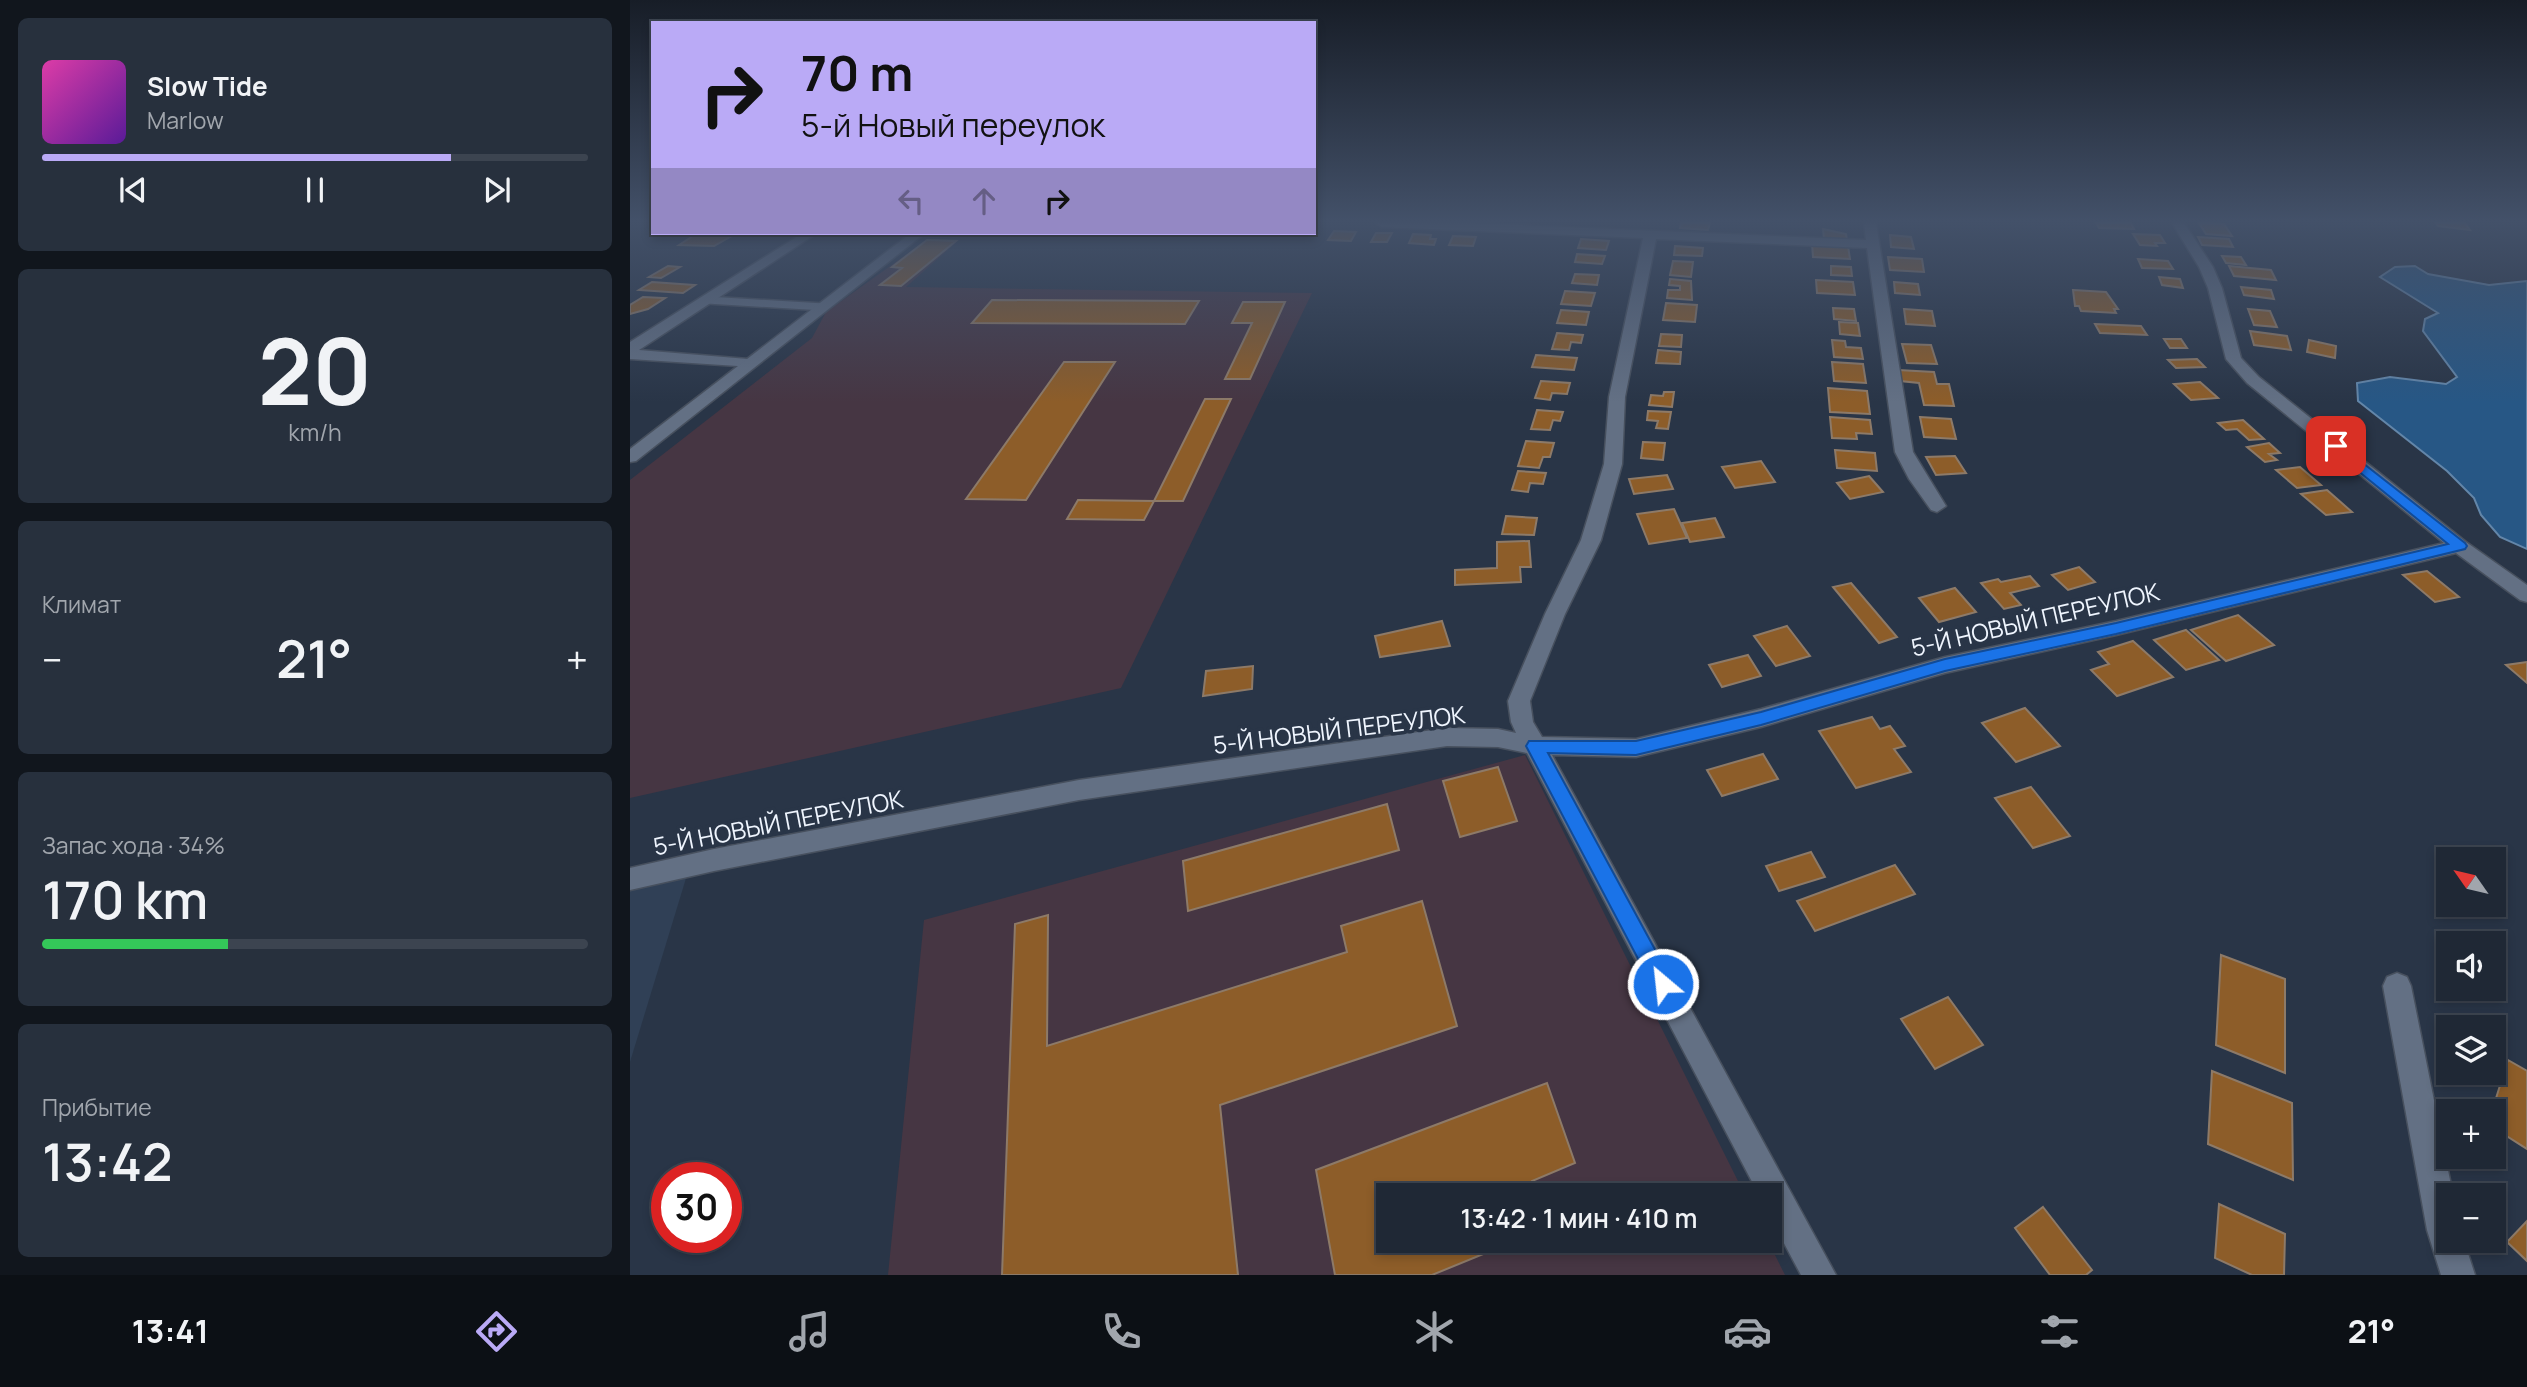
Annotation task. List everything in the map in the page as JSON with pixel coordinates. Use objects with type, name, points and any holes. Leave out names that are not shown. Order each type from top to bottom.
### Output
[{"type":"street","points":[[630,352],[734,282]]},
{"type":"street","points":[[630,457],[855,282]]},
{"type":"street","points":[[1640,282],[1616,397],[1613,464],[1591,540],[1555,614],[1519,701],[1522,722],[1819,1275]]},
{"type":"street","points":[[1878,282],[1904,452],[1918,480],[1937,506]]},
{"type":"street","points":[[2213,282],[2234,359],[2253,380],[2459,546],[2527,595]]},
{"type":"street","points":[[630,352],[748,364]]},
{"type":"street","name":"5-Й НОВЫЙ ПЕРЕУЛОК","points":[[630,879],[715,860],[1092,788],[1447,737],[1498,738],[1535,746],[1636,748],[1761,718],[1945,665],[2116,628],[2459,546]]},
{"type":"street","points":[[2397,986],[2444,1230],[2458,1275]]},
{"type":"lane","points":[[707,300],[824,307]]},
{"type":"shaded area","points":[[867,282],[911,282],[906,287],[1312,293],[1121,688],[630,798],[630,480],[812,338],[826,312]]},
{"type":"shaded area","points":[[1525,755],[1739,1183],[1376,1183],[1376,1253],[1774,1253],[1785,1275],[888,1275],[924,920]]},
{"type":"shaded area","points":[[687,875],[630,1062],[630,888]]},
{"type":"water","points":[[2389,282],[2475,282],[2489,285],[2527,282],[2527,549],[2500,537],[2481,515],[2474,498],[2447,471],[2358,401],[2357,383],[2390,377],[2446,384],[2457,377],[2423,331],[2425,319],[2438,313]]},
{"type":"building","points":[[651,282],[695,285],[683,293],[639,290]]},
{"type":"building","points":[[883,282],[905,282],[901,286],[880,285]]},
{"type":"building","points":[[1572,282],[1598,282],[1597,285]]},
{"type":"building","points":[[1669,282],[1691,282],[1692,300],[1667,298],[1668,290],[1680,290],[1680,286],[1669,285]]},
{"type":"building","points":[[1816,282],[1853,282],[1855,295],[1817,293]]},
{"type":"building","points":[[1894,282],[1900,282],[1918,284],[1920,295],[1895,293]]},
{"type":"building","points":[[2161,282],[2181,282],[2183,288],[2162,285]]},
{"type":"building","points":[[2241,287],[2271,290],[2274,299],[2244,295]]},
{"type":"building","points":[[2073,290],[2106,292],[2118,309],[2114,309],[2116,313],[2081,311],[2079,306],[2075,306]]},
{"type":"building","points":[[1565,291],[1595,293],[1591,306],[1561,304]]},
{"type":"building","points":[[643,297],[665,298],[648,309],[630,314],[630,305]]},
{"type":"building","points":[[992,300],[1199,301],[1185,324],[972,323]]},
{"type":"building","points":[[1243,302],[1285,302],[1250,379],[1225,379],[1252,323],[1232,323]]},
{"type":"building","points":[[1666,303],[1697,305],[1695,322],[1663,320]]},
{"type":"building","points":[[1833,308],[1854,309],[1856,321],[1834,319]]},
{"type":"building","points":[[1904,309],[1932,311],[1935,326],[1906,324]]},
{"type":"building","points":[[2248,309],[2270,311],[2277,327],[2254,325]]},
{"type":"building","points":[[1561,310],[1589,312],[1586,325],[1557,323]]},
{"type":"building","points":[[1839,322],[1858,323],[1860,336],[1840,334]]},
{"type":"building","points":[[2095,324],[2141,326],[2147,335],[2100,333]]},
{"type":"building","points":[[2250,331],[2287,336],[2291,350],[2254,345]]},
{"type":"building","points":[[1557,333],[1583,335],[1581,343],[1571,342],[1569,350],[1552,349]]},
{"type":"building","points":[[1661,334],[1682,335],[1681,347],[1659,346]]},
{"type":"building","points":[[2164,339],[2181,339],[2187,348],[2170,348]]},
{"type":"building","points":[[1832,340],[1845,341],[1846,347],[1861,348],[1863,359],[1834,357]]},
{"type":"building","points":[[2309,340],[2336,346],[2335,358],[2307,352]]},
{"type":"building","points":[[1902,344],[1931,345],[1937,364],[1907,363]]},
{"type":"building","points":[[1658,350],[1681,352],[1680,364],[1656,363]]},
{"type":"building","points":[[1536,355],[1577,358],[1574,370],[1532,367]]},
{"type":"building","points":[[2197,359],[2205,367],[2176,368],[2168,360]]},
{"type":"building","points":[[1064,362],[1115,362],[1026,500],[966,499]]},
{"type":"building","points":[[1832,362],[1863,364],[1866,383],[1834,381]]},
{"type":"building","points":[[1898,370],[1934,372],[1937,384],[1949,384],[1954,406],[1924,405],[1919,383],[1900,381]]},
{"type":"building","points":[[1541,381],[1570,383],[1567,394],[1552,393],[1550,400],[1535,398]]},
{"type":"building","points":[[2200,382],[2218,398],[2191,400],[2174,384]]},
{"type":"building","points":[[1828,388],[1867,391],[1870,414],[1830,412]]},
{"type":"building","points":[[1664,392],[1674,392],[1672,407],[1649,405],[1651,395],[1663,396]]},
{"type":"building","points":[[1205,399],[1231,399],[1183,501],[1154,501]]},
{"type":"building","points":[[1537,410],[1563,412],[1560,421],[1553,420],[1550,430],[1531,429]]},
{"type":"building","points":[[1648,411],[1671,412],[1668,429],[1656,428],[1658,421],[1647,420]]},
{"type":"building","points":[[1830,417],[1870,420],[1872,434],[1856,433],[1857,439],[1832,438]]},
{"type":"building","points":[[1920,417],[1951,419],[1956,439],[1924,437]]},
{"type":"building","points":[[2243,420],[2264,439],[2249,440],[2237,429],[2226,430],[2218,423]]},
{"type":"building","points":[[1526,441],[1554,443],[1550,457],[1543,457],[1539,468],[1518,466]]},
{"type":"building","points":[[1643,442],[1665,443],[1663,460],[1641,458]]},
{"type":"building","points":[[2269,443],[2280,453],[2269,454],[2277,460],[2265,462],[2247,447]]},
{"type":"building","points":[[1835,450],[1875,453],[1877,471],[1837,468]]},
{"type":"building","points":[[1955,456],[1966,473],[1936,475],[1926,457]]},
{"type":"building","points":[[1761,461],[1775,482],[1735,488],[1722,467]]},
{"type":"building","points":[[2300,467],[2321,485],[2297,488],[2276,470]]},
{"type":"building","points":[[1518,471],[1546,473],[1543,484],[1530,483],[1528,492],[1512,490]]},
{"type":"building","points":[[1667,475],[1673,489],[1634,494],[1629,479]]},
{"type":"building","points":[[1869,476],[1883,492],[1850,499],[1837,483]]},
{"type":"building","points":[[2327,490],[2352,512],[2326,515],[2301,494]]},
{"type":"building","points":[[1078,500],[1154,501],[1144,520],[1067,519]]},
{"type":"building","points":[[1674,509],[1687,538],[1649,544],[1637,514]]},
{"type":"building","points":[[1506,516],[1537,518],[1534,535],[1502,534]]},
{"type":"building","points":[[1715,518],[1724,537],[1690,542],[1682,523]]},
{"type":"building","points":[[1529,541],[1531,567],[1520,567],[1521,582],[1455,585],[1455,570],[1497,568],[1497,542]]},
{"type":"building","points":[[2079,567],[2095,582],[2068,590],[2052,575]]},
{"type":"building","points":[[2427,571],[2459,597],[2435,602],[2403,575]]},
{"type":"building","points":[[2030,576],[2039,586],[2010,593],[2021,605],[2004,609],[1981,583],[1998,579],[2001,582]]},
{"type":"building","points":[[1851,583],[1897,637],[1879,643],[1833,587]]},
{"type":"building","points":[[1955,588],[1976,612],[1939,622],[1919,598]]},
{"type":"building","points":[[2238,615],[2274,645],[2226,661],[2191,630]]},
{"type":"building","points":[[1442,621],[1450,646],[1380,657],[1375,636]]},
{"type":"building","points":[[1787,626],[1810,656],[1776,666],[1754,636]]},
{"type":"building","points":[[2186,630],[2219,660],[2186,670],[2154,640]]},
{"type":"building","points":[[2133,641],[2173,677],[2117,696],[2091,670],[2109,664],[2098,652]]},
{"type":"building","points":[[1748,655],[1761,676],[1722,687],[1709,665]]},
{"type":"building","points":[[2527,662],[2527,683],[2506,665]]},
{"type":"building","points":[[1253,666],[1252,689],[1203,696],[1206,671]]},
{"type":"building","points":[[2025,708],[2060,746],[2016,762],[1982,723]]},
{"type":"building","points":[[1872,717],[1880,729],[1890,726],[1905,746],[1894,749],[1911,772],[1856,788],[1819,731]]},
{"type":"building","points":[[1763,754],[1778,779],[1722,796],[1707,770]]},
{"type":"building","points":[[1498,767],[1517,821],[1460,837],[1443,781]]},
{"type":"building","points":[[2031,787],[2070,836],[2033,848],[1995,798]]},
{"type":"building","points":[[1387,804],[1399,850],[1188,911],[1183,861]]},
{"type":"building","points":[[1811,852],[1825,877],[1779,891],[1766,866]]},
{"type":"building","points":[[1895,865],[1915,894],[1815,931],[1797,901]]},
{"type":"building","points":[[1422,901],[1457,1026],[1220,1105],[1238,1275],[1002,1275],[1015,924],[1048,915],[1047,1046],[1347,952],[1341,926]]},
{"type":"building","points":[[2221,955],[2285,979],[2285,1073],[2216,1045]]},
{"type":"building","points":[[1948,997],[1983,1045],[1935,1069],[1901,1019]]},
{"type":"building","points":[[2508,1060],[2527,1071],[2527,1149],[2506,1136],[2506,1099],[2496,1099],[2500,1085],[2506,1085]]},
{"type":"building","points":[[2212,1071],[2292,1103],[2293,1180],[2208,1144]]},
{"type":"building","points":[[1547,1083],[1575,1163],[1532,1181],[1533,1183],[1376,1183],[1376,1253],[1486,1253],[1432,1275],[1335,1275],[1316,1170]]},
{"type":"building","points":[[2219,1204],[2285,1234],[2284,1275],[2252,1275],[2215,1258]]},
{"type":"building","points":[[2043,1207],[2092,1270],[2086,1275],[2050,1275],[2015,1228]]},
{"type":"building","points":[[2527,1221],[2527,1261],[2507,1242]]},
{"type":"route","points":[[1663,984],[1535,746],[1636,748],[1761,718],[1945,665],[2116,628],[2459,546],[2336,446]]}]
